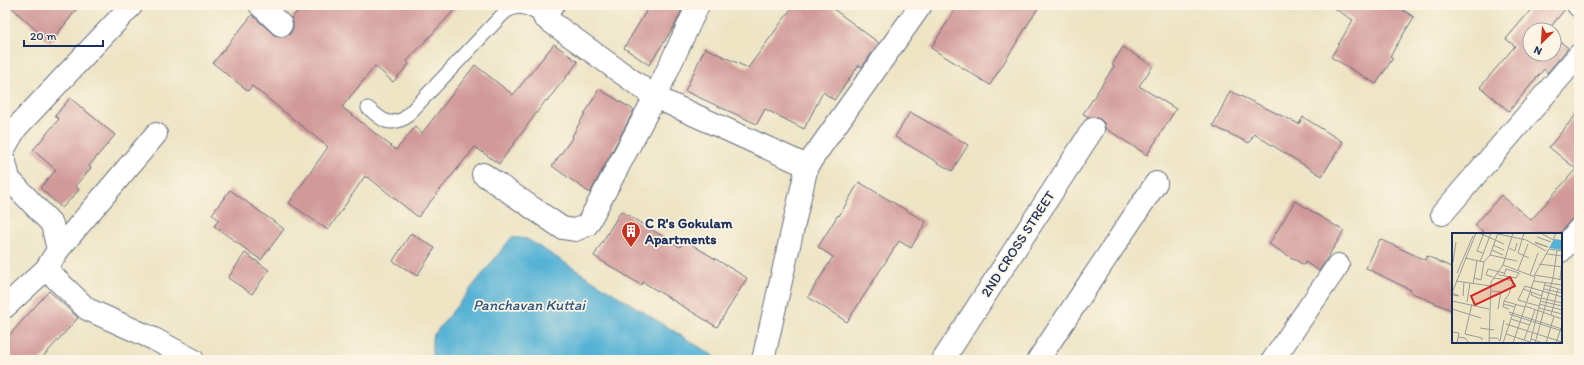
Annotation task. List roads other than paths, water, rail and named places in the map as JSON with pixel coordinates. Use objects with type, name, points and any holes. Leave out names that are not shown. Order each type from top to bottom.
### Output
[{"type":"street","points":[[5,147],[16,128],[132,5]]},
{"type":"street","points":[[260,5],[281,25]]},
{"type":"street","points":[[483,174],[562,228],[576,230],[587,225],[655,97],[698,5]]},
{"type":"street","points":[[763,360],[807,166],[921,5]]},
{"type":"street","points":[[549,11],[655,97],[807,166]]},
{"type":"street","points":[[1442,214],[1579,54]]},
{"type":"street","name":"2ND CROSS STREET","points":[[943,360],[1093,129]]},
{"type":"street","points":[[5,307],[46,269],[58,250],[156,134]]},
{"type":"street","points":[[5,162],[9,178],[52,224],[58,250]]},
{"type":"street","points":[[1038,360],[1156,183]]},
{"type":"street","points":[[1562,250],[1579,229]]},
{"type":"street","points":[[1273,360],[1338,265]]},
{"type":"street","points":[[46,269],[87,310],[154,339],[193,360]]},
{"type":"lane","points":[[368,108],[387,123],[396,123],[405,118],[504,13],[513,8],[549,11]]},
{"type":"water","name":"Panchavan Kuttai","points":[[512,237],[527,239],[720,360],[435,360],[432,358],[432,337]]},
{"type":"place","name":"C R's Gokulam Apartments","points":[[631,248]]}]
